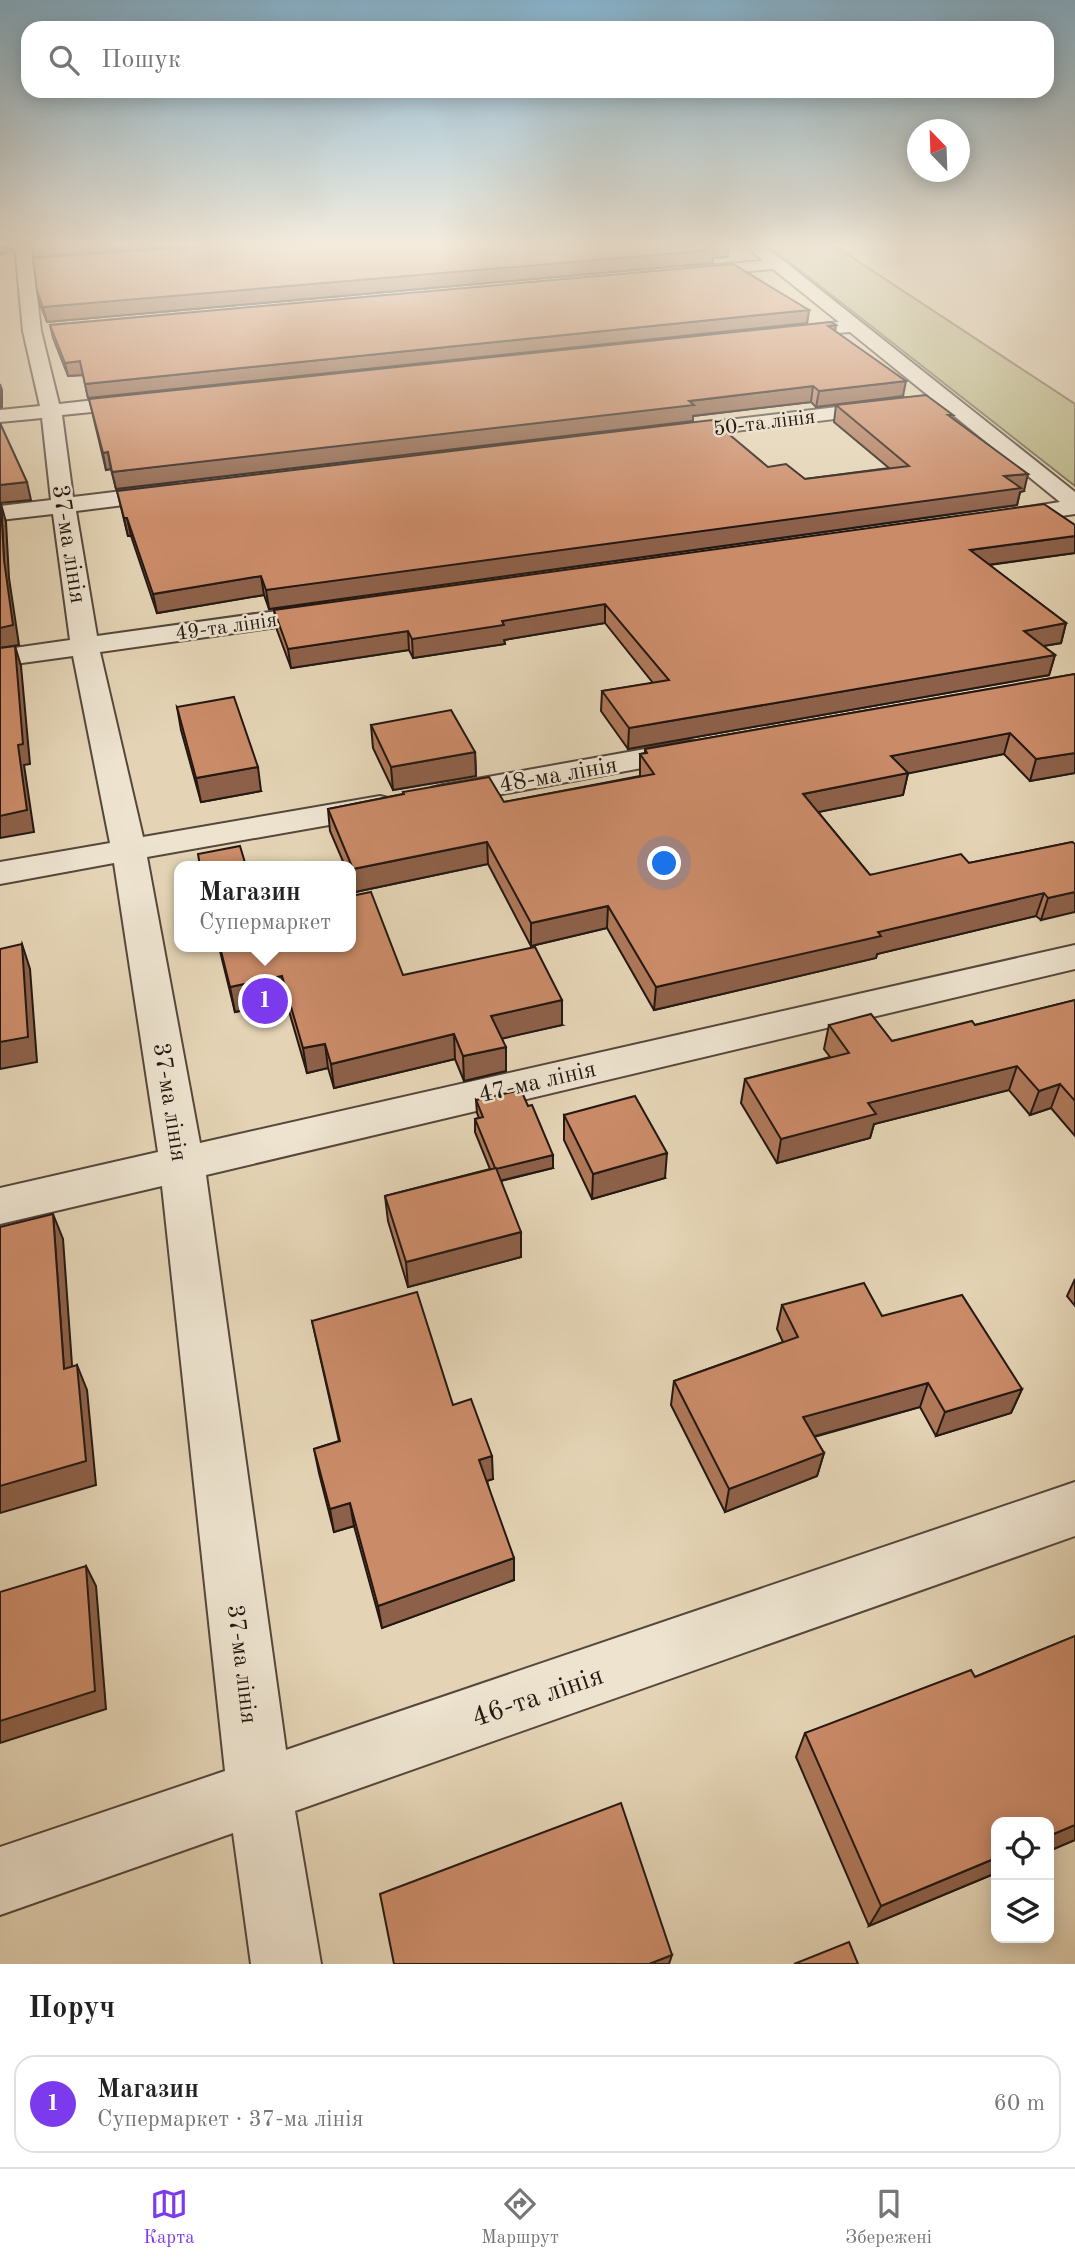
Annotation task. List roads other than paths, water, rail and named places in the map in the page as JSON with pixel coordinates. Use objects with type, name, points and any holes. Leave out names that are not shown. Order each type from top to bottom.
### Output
[{"type":"street","name":"37-ма лінія","points":[[32,338],[51,411],[85,646],[129,850],[182,1163],[259,1791],[286,1964]]},
{"type":"street","points":[[867,338],[1075,505]]},
{"type":"street","points":[[0,416],[162,399]]},
{"type":"street","name":"50-та лінія","points":[[641,436],[944,400]]},
{"type":"street","points":[[0,513],[187,490]]},
{"type":"street","points":[[979,520],[1075,505]]},
{"type":"street","name":"49-та лінія","points":[[0,658],[346,609]]},
{"type":"street","name":"48-ма лінія","points":[[0,873],[718,746]]},
{"type":"street","name":"47-ма лінія","points":[[0,1206],[1075,957]]},
{"type":"street","name":"46-та лінія","points":[[0,1881],[1075,1509]]},
{"type":"place","name":"Магазин","points":[[265,1001]]}]
